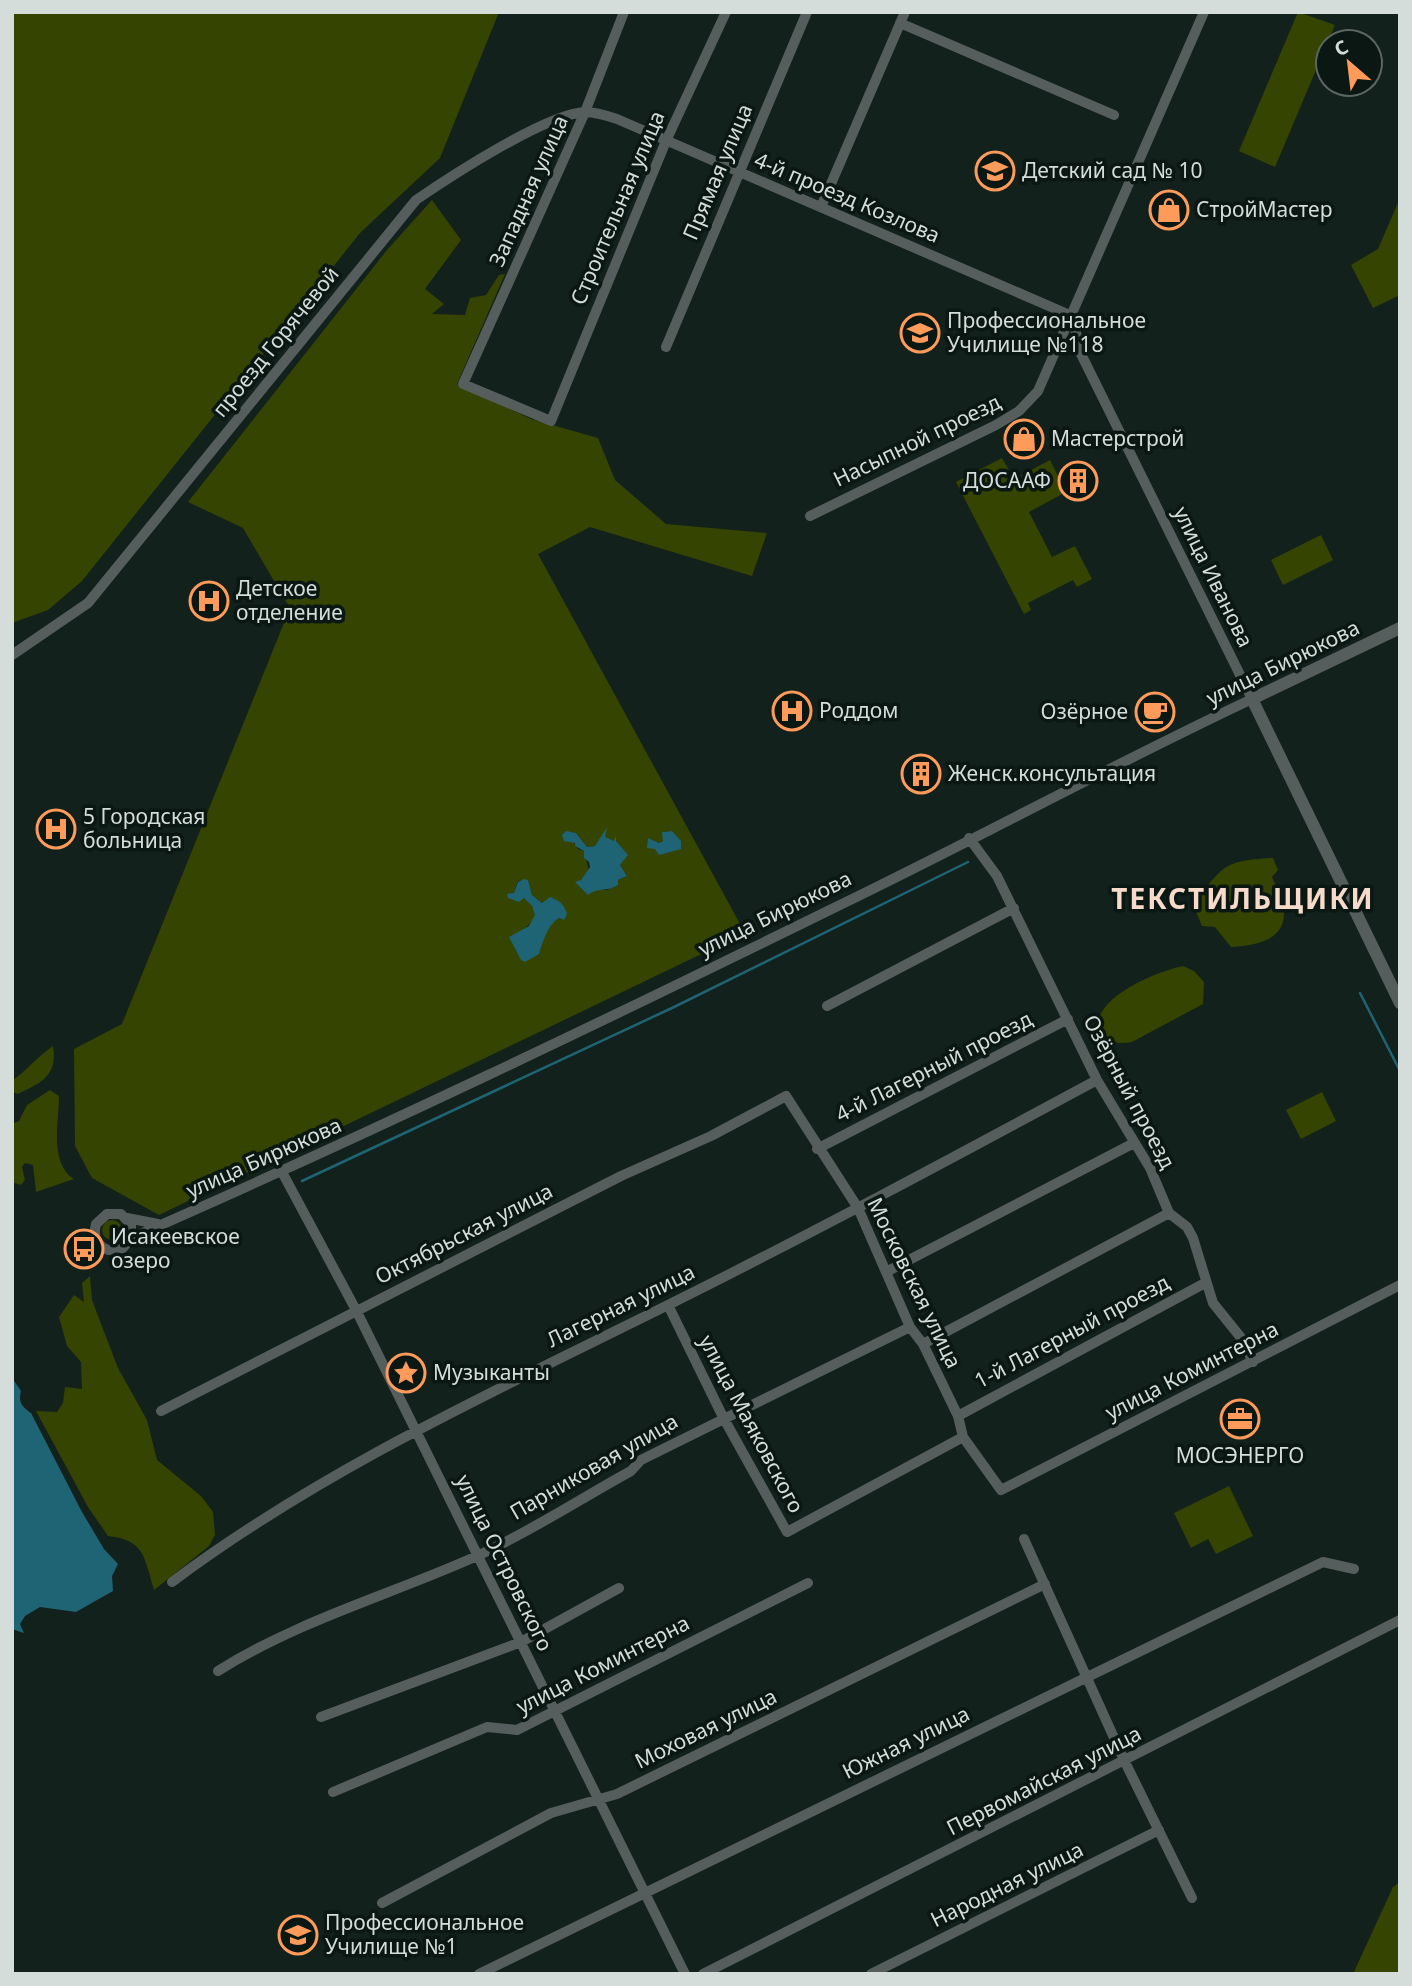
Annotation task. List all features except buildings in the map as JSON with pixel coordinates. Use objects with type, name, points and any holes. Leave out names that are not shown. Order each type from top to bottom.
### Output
[{"type":"street","name":"Западная улица","points":[[551,421],[463,384],[585,112],[624,12]]},
{"type":"street","name":"Строительная улица","points":[[551,421],[666,141],[726,12]]},
{"type":"street","name":"Прямая улица","points":[[666,347],[807,12]]},
{"type":"street","points":[[821,207],[905,12]]},
{"type":"street","name":"Насыпной проезд","points":[[810,516],[1019,411],[1038,391],[1204,12]]},
{"type":"street","points":[[900,23],[1114,116]]},
{"type":"street","name":"проезд Горячевой","points":[[12,656],[88,603],[416,200],[464,168],[559,119],[585,112],[607,115]]},
{"type":"street","name":"4-й проезд Козлова","points":[[607,115],[1072,316]]},
{"type":"street","name":"улица Иванова","points":[[1072,316],[1081,354],[1400,1003]]},
{"type":"street","name":"улица Бирюкова","points":[[162,1224],[114,1213],[103,1216],[96,1224],[95,1237],[104,1248],[114,1251],[123,1248],[131,1238],[282,1172],[847,902],[969,838],[1400,628]]},
{"type":"street","name":"Озёрный проезд","points":[[969,838],[997,876],[1097,1080],[1150,1168],[1169,1213],[1186,1227],[1193,1238],[1213,1303],[1242,1339],[1252,1362]]},
{"type":"street","points":[[827,1006],[1014,908]]},
{"type":"street","name":"4-й Лагерный проезд","points":[[817,1149],[1068,1019]]},
{"type":"street","name":"Лагерная улица","points":[[172,1582],[211,1553],[416,1430],[858,1208],[1097,1080]]},
{"type":"street","name":"Московская улица","points":[[786,1096],[817,1149],[858,1208],[910,1327],[923,1344],[958,1416],[963,1437],[1001,1490]]},
{"type":"street","name":"Октябрьская улица","points":[[161,1411],[356,1310],[786,1096]]},
{"type":"street","points":[[886,1272],[1134,1143]]},
{"type":"street","name":"улица Островского","points":[[282,1172],[356,1310],[685,1974]]},
{"type":"street","points":[[923,1344],[1169,1213]]},
{"type":"street","points":[[127,1218],[131,1225],[131,1238]]},
{"type":"street","name":"1-й Лагерный проезд","points":[[958,1416],[1205,1283]]},
{"type":"street","name":"улица Коминтерна","points":[[1001,1490],[1400,1285]]},
{"type":"street","name":"улица Маяковского","points":[[668,1305],[723,1417],[786,1531],[963,1437]]},
{"type":"street","name":"Парниковая улица","points":[[218,1671],[253,1649],[294,1629],[478,1555],[631,1471],[641,1460],[723,1417],[910,1327]]},
{"type":"street","points":[[1024,1539],[1125,1762],[1192,1898]]},
{"type":"street","name":"Южная улица","points":[[480,1974],[1323,1562],[1354,1569]]},
{"type":"street","name":"улица Коминтерна","points":[[333,1792],[487,1727],[517,1730],[808,1583]]},
{"type":"street","name":"Моховая улица","points":[[382,1903],[551,1813],[617,1794],[1045,1584]]},
{"type":"street","points":[[321,1717],[521,1642],[619,1588]]},
{"type":"street","name":"Первомайская улица","points":[[703,1974],[1400,1620]]},
{"type":"street","name":"Народная улица","points":[[871,1974],[1159,1830]]},
{"type":"green space","points":[[12,12],[499,12],[440,158],[360,233],[82,581],[48,610],[12,623]]},
{"type":"green space","points":[[1298,12],[1335,25],[1334,28],[1314,28],[1314,75],[1275,167],[1239,151]]},
{"type":"green space","points":[[1400,198],[1400,295],[1373,308],[1351,265],[1378,249]]},
{"type":"green space","points":[[432,200],[461,240],[425,289],[444,304],[432,314],[465,315],[470,298],[486,295],[499,275],[505,274],[457,384],[531,419],[598,438],[615,480],[666,524],[767,533],[752,576],[590,527],[538,554],[745,933],[159,1215],[92,1178],[75,1146],[74,1049],[122,1024],[290,608],[243,528],[188,502],[387,250]],"holes":[[[671,831],[669,852],[659,854],[649,839],[659,843],[663,841],[663,832]],[[566,832],[576,833],[587,847],[595,846],[599,842],[616,841],[627,855],[620,865],[627,876],[618,880],[618,885],[607,890],[594,890],[584,851],[578,849]],[[528,880],[532,895],[542,903],[547,901],[564,920],[559,918],[551,925],[545,934],[539,954],[526,959],[516,951],[512,939],[535,920],[535,916],[533,907],[524,898],[512,899],[518,881]]]},
{"type":"green space","points":[[1002,458],[1014,479],[1050,460],[1066,492],[1029,512],[1052,557],[1075,546],[1092,579],[1077,587],[1073,580],[1028,603],[1031,610],[1024,614],[956,482]]},
{"type":"green space","points":[[1321,535],[1333,560],[1283,585],[1271,560]]},
{"type":"green space","points":[[1273,858],[1278,870],[1272,877],[1283,906],[1282,924],[1272,937],[1265,941],[1231,947],[1215,927],[1202,926],[1193,904],[1226,868],[1243,861]]},
{"type":"green space","points":[[1183,966],[1194,971],[1204,982],[1203,1004],[1132,1042],[1119,1043],[1106,1037],[1098,1021],[1110,1001],[1133,985]]},
{"type":"green space","points":[[53,1046],[53,1064],[46,1077],[18,1094],[12,1092],[12,1081]]},
{"type":"green space","points":[[50,1090],[59,1096],[58,1152],[66,1172],[74,1179],[36,1192],[33,1165],[25,1163],[22,1167],[25,1180],[21,1185],[12,1182],[12,1124],[19,1121],[27,1105]]},
{"type":"green space","points":[[1322,1092],[1336,1121],[1301,1139],[1286,1110]]},
{"type":"green space","points":[[108,1220],[116,1220],[122,1230],[116,1240],[108,1240],[102,1234],[102,1226]]},
{"type":"green space","points":[[90,1276],[92,1300],[118,1368],[147,1420],[157,1460],[201,1496],[213,1512],[215,1535],[209,1546],[154,1590],[141,1552],[129,1541],[108,1536],[88,1507],[36,1411],[57,1412],[63,1403],[65,1387],[82,1389],[81,1362],[67,1346],[59,1317],[74,1295],[84,1302],[82,1283]]},
{"type":"green space","points":[[1229,1486],[1253,1536],[1216,1554],[1208,1539],[1191,1548],[1174,1513]]},
{"type":"green space","points":[[1400,1882],[1400,1974],[1353,1974],[1393,1887]]},
{"type":"water","points":[[607,827],[605,837],[614,841],[616,836],[616,841],[628,855],[620,865],[627,876],[618,880],[618,885],[614,887],[588,895],[575,882],[581,880],[590,867],[589,862],[584,858],[584,851],[575,846],[575,843],[564,841],[562,835],[566,831],[576,833],[587,847],[595,846]]},
{"type":"water","points":[[672,831],[681,841],[681,849],[659,855],[655,849],[647,848],[648,838],[659,843],[663,841],[662,832]]},
{"type":"water","points":[[528,880],[532,895],[542,903],[550,897],[556,900],[563,905],[567,914],[564,920],[559,918],[551,925],[539,954],[525,962],[521,960],[509,937],[529,926],[535,915],[532,906],[524,898],[519,902],[508,898],[507,894],[514,893],[518,882]]},
{"type":"water","points":[[12,1378],[21,1391],[22,1404],[31,1413],[82,1512],[104,1549],[118,1564],[112,1576],[113,1591],[76,1612],[40,1607],[25,1616],[20,1624],[24,1633],[12,1629]]},
{"type":"waterway","points":[[302,1181],[672,1008],[968,862]]},
{"type":"waterway","points":[[1360,993],[1400,1071]]},
{"type":"place","name":"Детский сад № 10","points":[[995,171]]},
{"type":"place","name":"СтройМастер","points":[[1169,210]]},
{"type":"place","name":"Профессиональное Училище №118","points":[[920,333]]},
{"type":"place","name":"Мастерстрой","points":[[1024,439]]},
{"type":"place","name":"ДОСААФ","points":[[1078,481]]},
{"type":"place","name":"Детское отделение","points":[[209,601]]},
{"type":"place","name":"Роддом","points":[[792,711]]},
{"type":"place","name":"Озёрное","points":[[1155,712]]},
{"type":"place","name":"Женск.консультация","points":[[921,774]]},
{"type":"place","name":"5 Городская больница","points":[[56,829]]},
{"type":"place","name":"Исакеевское озеро","points":[[84,1249]]},
{"type":"place","name":"Музыканты","points":[[406,1373]]},
{"type":"place","name":"МОСЭНЕРГО","points":[[1240,1419]]},
{"type":"place","name":"Профессиональное Училище №1","points":[[298,1935]]},
{"type":"district","name":"ТЕКСТИЛЬЩИКИ","points":[[1243,899]]}]
